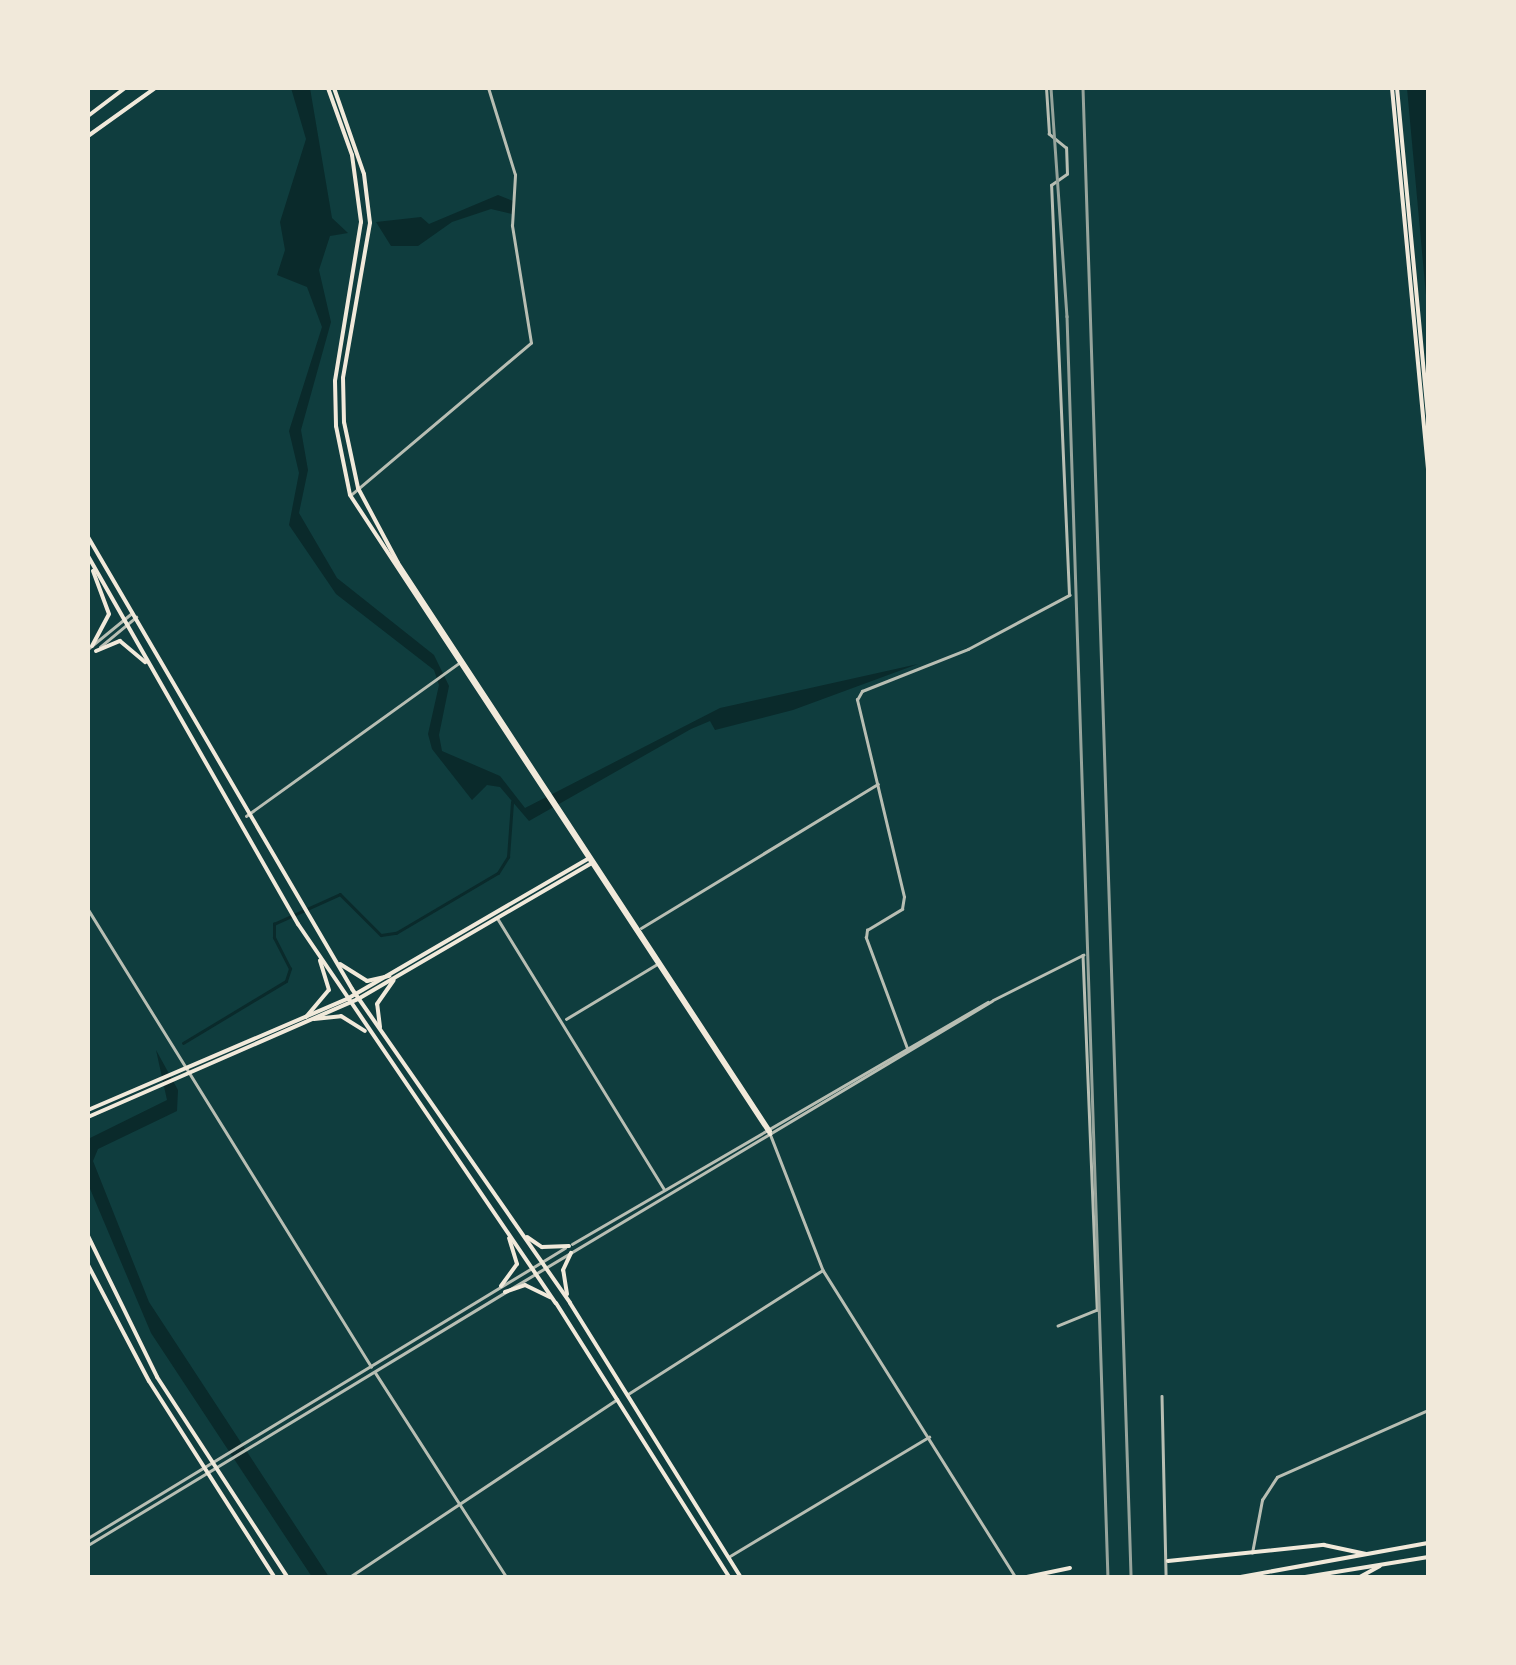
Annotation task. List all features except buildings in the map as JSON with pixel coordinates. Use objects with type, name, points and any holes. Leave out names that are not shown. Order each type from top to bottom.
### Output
[{"type":"main road","points":[[88,116],[125,88]]},
{"type":"main road","points":[[88,136],[156,88]]},
{"type":"main road","points":[[331,88],[364,174],[370,222],[343,378],[358,488],[460,663]]},
{"type":"main road","points":[[331,88],[360,190],[360,241],[335,381],[336,426],[350,495],[556,811],[641,928],[768,1130]]},
{"type":"main road","points":[[1394,88],[1428,416]]},
{"type":"main road","points":[[1394,88],[1428,470]]},
{"type":"main road","points":[[88,537],[296,900],[357,997],[542,1260],[742,1578]]},
{"type":"main road","points":[[88,557],[298,924],[370,1036],[532,1266],[730,1578]]},
{"type":"main road","points":[[88,557],[109,614],[92,649]]},
{"type":"main road","points":[[92,649],[120,641],[131,646],[156,678]]},
{"type":"main road","points":[[390,1044],[376,1018],[382,992],[392,978],[592,860]]},
{"type":"main road","points":[[185,1074],[357,997],[500,921],[592,860]]},
{"type":"main road","points":[[592,860],[768,1130]]},
{"type":"main road","points":[[306,1017],[329,990],[313,946]]},
{"type":"main road","points":[[334,957],[358,978],[392,978]]},
{"type":"main road","points":[[88,1117],[348,1001]]},
{"type":"main road","points":[[314,1019],[340,1016],[370,1036]]},
{"type":"main road","points":[[88,1110],[158,1085]]},
{"type":"main road","points":[[502,1225],[517,1264],[503,1289]]},
{"type":"main road","points":[[524,1235],[542,1247],[569,1246]]},
{"type":"main road","points":[[88,1236],[157,1376],[288,1578]]},
{"type":"main road","points":[[570,1303],[562,1270],[572,1253]]},
{"type":"main road","points":[[88,1265],[202,1468],[275,1578]]},
{"type":"main road","points":[[503,1289],[535,1287],[556,1303]]},
{"type":"main road","points":[[1236,1578],[1428,1543]]},
{"type":"main road","points":[[1168,1561],[1324,1545],[1366,1554]]},
{"type":"main road","points":[[1299,1578],[1428,1557]]},
{"type":"main road","points":[[1358,1578],[1388,1562]]},
{"type":"main road","points":[[1019,1578],[1070,1568]]},
{"type":"street","points":[[350,495],[531,342],[512,226],[515,175],[488,88]]},
{"type":"street","points":[[908,1052],[866,938],[867,930],[902,908],[904,897],[858,700],[862,691],[968,649],[1069,596],[1050,184],[1067,174],[1066,148],[1050,134],[1046,88]]},
{"type":"street","points":[[88,658],[92,649],[134,615]]},
{"type":"street","points":[[246,816],[460,663]]},
{"type":"street","points":[[641,928],[880,783]]},
{"type":"street","points":[[88,909],[185,1074],[506,1578]]},
{"type":"street","points":[[495,914],[566,1019],[666,1192]]},
{"type":"street","points":[[88,1544],[242,1438],[369,1363],[537,1274],[905,1046],[1083,955],[1097,1310],[1058,1326]]},
{"type":"street","points":[[566,1019],[658,964]]},
{"type":"street","points":[[768,1130],[992,1001]]},
{"type":"street","points":[[768,1130],[823,1270],[1019,1578]]},
{"type":"street","points":[[88,1538],[202,1468],[229,1457],[503,1289],[542,1260],[666,1192]]},
{"type":"street","points":[[628,1394],[823,1270]]},
{"type":"street","points":[[1162,1396],[1166,1578]]},
{"type":"street","points":[[348,1578],[618,1398]]},
{"type":"street","points":[[1252,1554],[1262,1500],[1277,1478],[1428,1410]]},
{"type":"street","points":[[729,1557],[929,1437]]},
{"type":"water","points":[[291,88],[310,88],[332,218],[348,233],[330,236],[319,270],[331,322],[301,430],[308,470],[299,513],[337,578],[434,655],[449,686],[439,735],[442,751],[500,776],[525,808],[720,708],[918,664],[793,710],[715,730],[710,721],[529,821],[500,787],[487,785],[472,800],[432,749],[428,734],[439,685],[434,670],[336,594],[289,525],[299,473],[289,431],[322,327],[307,287],[277,275],[285,250],[280,222],[306,139]]},
{"type":"water","points":[[1407,88],[1428,88],[1428,317]]},
{"type":"water","points":[[498,195],[513,201],[512,214],[491,209],[452,222],[418,246],[391,246],[376,222],[421,217],[429,224]]},
{"type":"water","points":[[156,1050],[178,1090],[177,1111],[98,1149],[93,1161],[149,1302],[329,1577],[312,1577],[151,1333],[88,1184],[88,1139],[167,1100]]},
{"type":"waterway","points":[[183,1043],[286,981],[290,969],[274,938],[274,924],[340,894],[381,935],[396,933],[498,873],[508,857],[512,802]]},
{"type":"railway","points":[[1051,88],[1067,316],[1108,1578]]},
{"type":"railway","points":[[1083,88],[1131,1578]]}]
